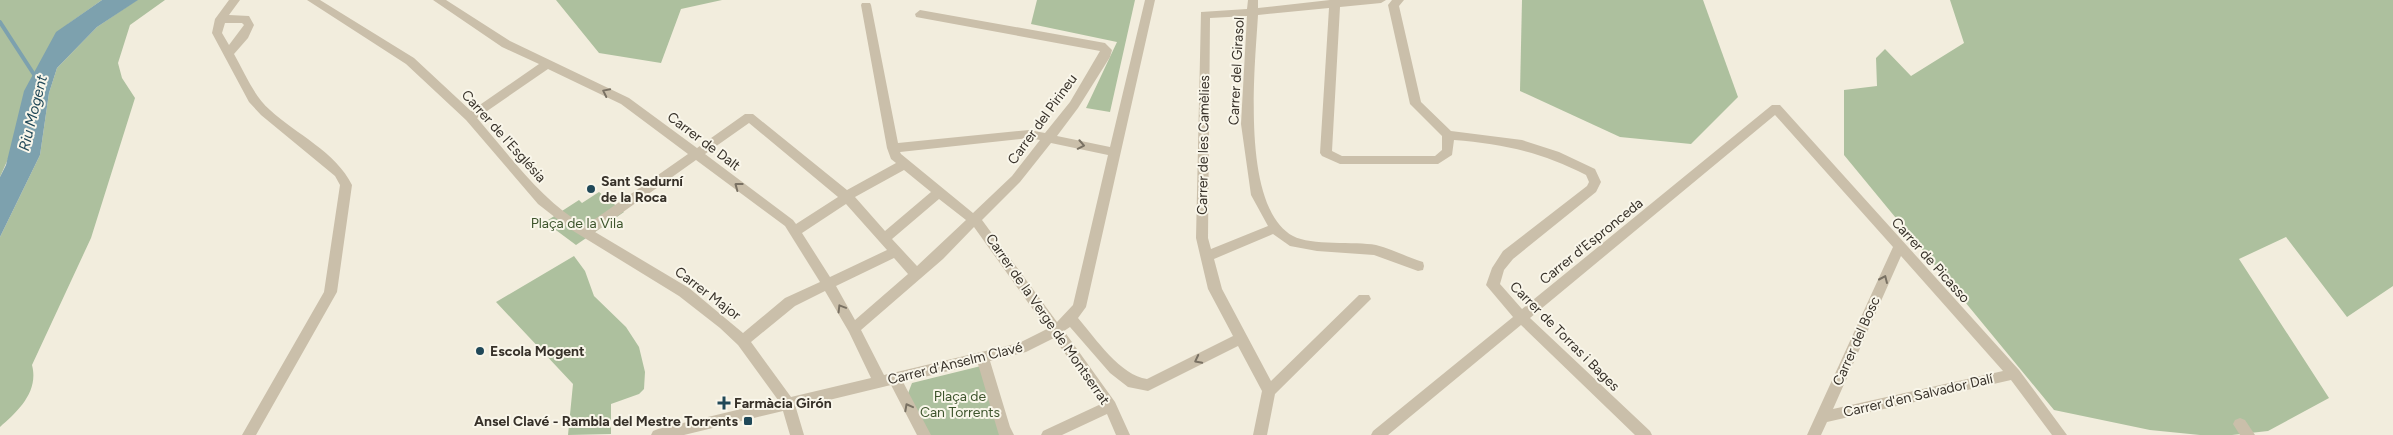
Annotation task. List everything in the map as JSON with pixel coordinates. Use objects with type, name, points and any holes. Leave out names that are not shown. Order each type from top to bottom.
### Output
[{"type":"street","points":[[234,0],[220,19],[218,34],[256,104],[340,173],[346,185],[330,292],[249,435]]},
{"type":"street","name":"Carrer de l'Església","points":[[312,0],[410,61],[470,117],[542,201],[580,229]]},
{"type":"street","name":"Carrer de Dalt","points":[[438,0],[506,44],[625,101],[789,223],[854,329],[880,382]]},
{"type":"street","name":"Carrer d'Anselm Clavé","points":[[658,435],[894,378],[984,359],[1022,348],[1057,330],[1071,319],[1079,307],[1150,0]]},
{"type":"street","name":"Carrer del Girasol","points":[[1254,0],[1247,124],[1257,195],[1275,228],[1290,241],[1317,246],[1376,250],[1418,266]]},
{"type":"street","name":"Carrer de les Camèlies","points":[[1269,391],[1215,290],[1202,238],[1205,16],[1254,14],[1335,1],[1381,0]]},
{"type":"street","points":[[1335,1],[1326,153],[1340,160],[1438,160],[1448,152],[1448,136],[1416,104],[1394,5],[1399,0]]},
{"type":"street","name":"Carrer de la Verge de Montserrat","points":[[866,5],[895,156],[981,226],[1110,406],[1123,435]]},
{"type":"street","name":"Carrer del Pirineu","points":[[854,329],[916,274],[1016,179],[1074,105],[1104,57],[1106,50],[1101,46],[920,14]]},
{"type":"street","points":[[220,19],[245,19],[249,25],[244,35],[228,54]]},
{"type":"street","points":[[470,117],[547,64]]},
{"type":"street","name":"Carrer de Picasso","points":[[1776,108],[2014,374],[2060,435]]},
{"type":"street","name":"Carrer d'Espronceda","points":[[1378,435],[1776,108]]},
{"type":"street","points":[[580,229],[749,117],[847,197],[916,274]]},
{"type":"street","points":[[893,148],[1029,134],[1115,152]]},
{"type":"street","name":"Carrer de Torras i Bages","points":[[1448,136],[1513,141],[1547,150],[1592,172],[1595,182],[1592,189],[1508,255],[1498,268],[1494,285],[1521,318],[1645,435]]},
{"type":"street","points":[[795,231],[854,191],[905,164]]},
{"type":"street","points":[[884,239],[939,192]]},
{"type":"street","points":[[1207,256],[1275,228]]},
{"type":"street","name":"Carrer Major","points":[[580,229],[684,292],[725,324],[743,341],[788,404],[797,435]]},
{"type":"street","name":"Carrer del Bosc","points":[[1814,435],[1899,247]]},
{"type":"street","points":[[743,341],[790,302],[896,252]]},
{"type":"street","points":[[1260,435],[1269,391],[1364,299]]},
{"type":"street","points":[[1071,319],[1115,369],[1133,383],[1148,385],[1241,338]]},
{"type":"street","points":[[984,359],[1003,428],[1007,435]]},
{"type":"street","name":"Carrer d'en Salvador Dalí","points":[[1822,417],[2014,374]]},
{"type":"street","points":[[894,378],[924,435]]},
{"type":"street","points":[[1048,435],[1110,406]]},
{"type":"green space","points":[[0,0],[102,0],[68,24],[0,177]]},
{"type":"green space","points":[[137,0],[165,0],[130,25],[118,63],[122,78],[135,98],[91,238],[32,365],[33,375],[30,392],[14,414],[0,427],[0,237],[40,155],[49,93],[57,68],[97,27]]},
{"type":"green space","points":[[556,0],[722,0],[681,9],[661,63],[599,53]]},
{"type":"green space","points":[[1037,0],[1135,0],[1110,112],[1086,108],[1117,42],[1031,24]]},
{"type":"green space","points":[[1522,0],[1703,0],[1738,97],[1691,144],[1620,137],[1520,91]]},
{"type":"green space","points":[[1950,0],[2393,0],[2393,286],[2347,317],[2286,237],[2239,259],[2329,398],[2268,431],[2232,435],[2200,435],[2150,430],[2054,410],[1844,155],[1844,90],[1877,86],[1876,58],[1885,49],[1911,76],[1964,43]]},
{"type":"green space","name":"Plaça de la Vila","points":[[599,192],[624,212],[576,245],[545,222],[579,200],[582,203]]},
{"type":"green space","points":[[574,256],[585,271],[594,296],[626,327],[639,347],[645,372],[644,389],[639,394],[611,404],[611,434],[568,435],[573,384],[496,302]]},
{"type":"green space","name":"Plaça de Can Torrents","points":[[985,365],[1006,435],[926,435],[907,396],[912,383]]},
{"type":"water","name":"Riu Mogent","points":[[102,0],[138,0],[97,27],[57,68],[49,93],[40,155],[0,237],[0,177],[6,165],[24,91],[56,32]]},
{"type":"waterway","name":"Riu Mogent","points":[[0,22],[35,76]]},
{"type":"place","name":"Sant Sadurní de la Roca","points":[[591,189]]},
{"type":"place","name":"Escola Mogent","points":[[480,351]]},
{"type":"place","name":"Farmàcia Girón","points":[[724,403]]},
{"type":"place","name":"Ansel Clavé - Rambla del Mestre Torrents","points":[[748,421]]}]
